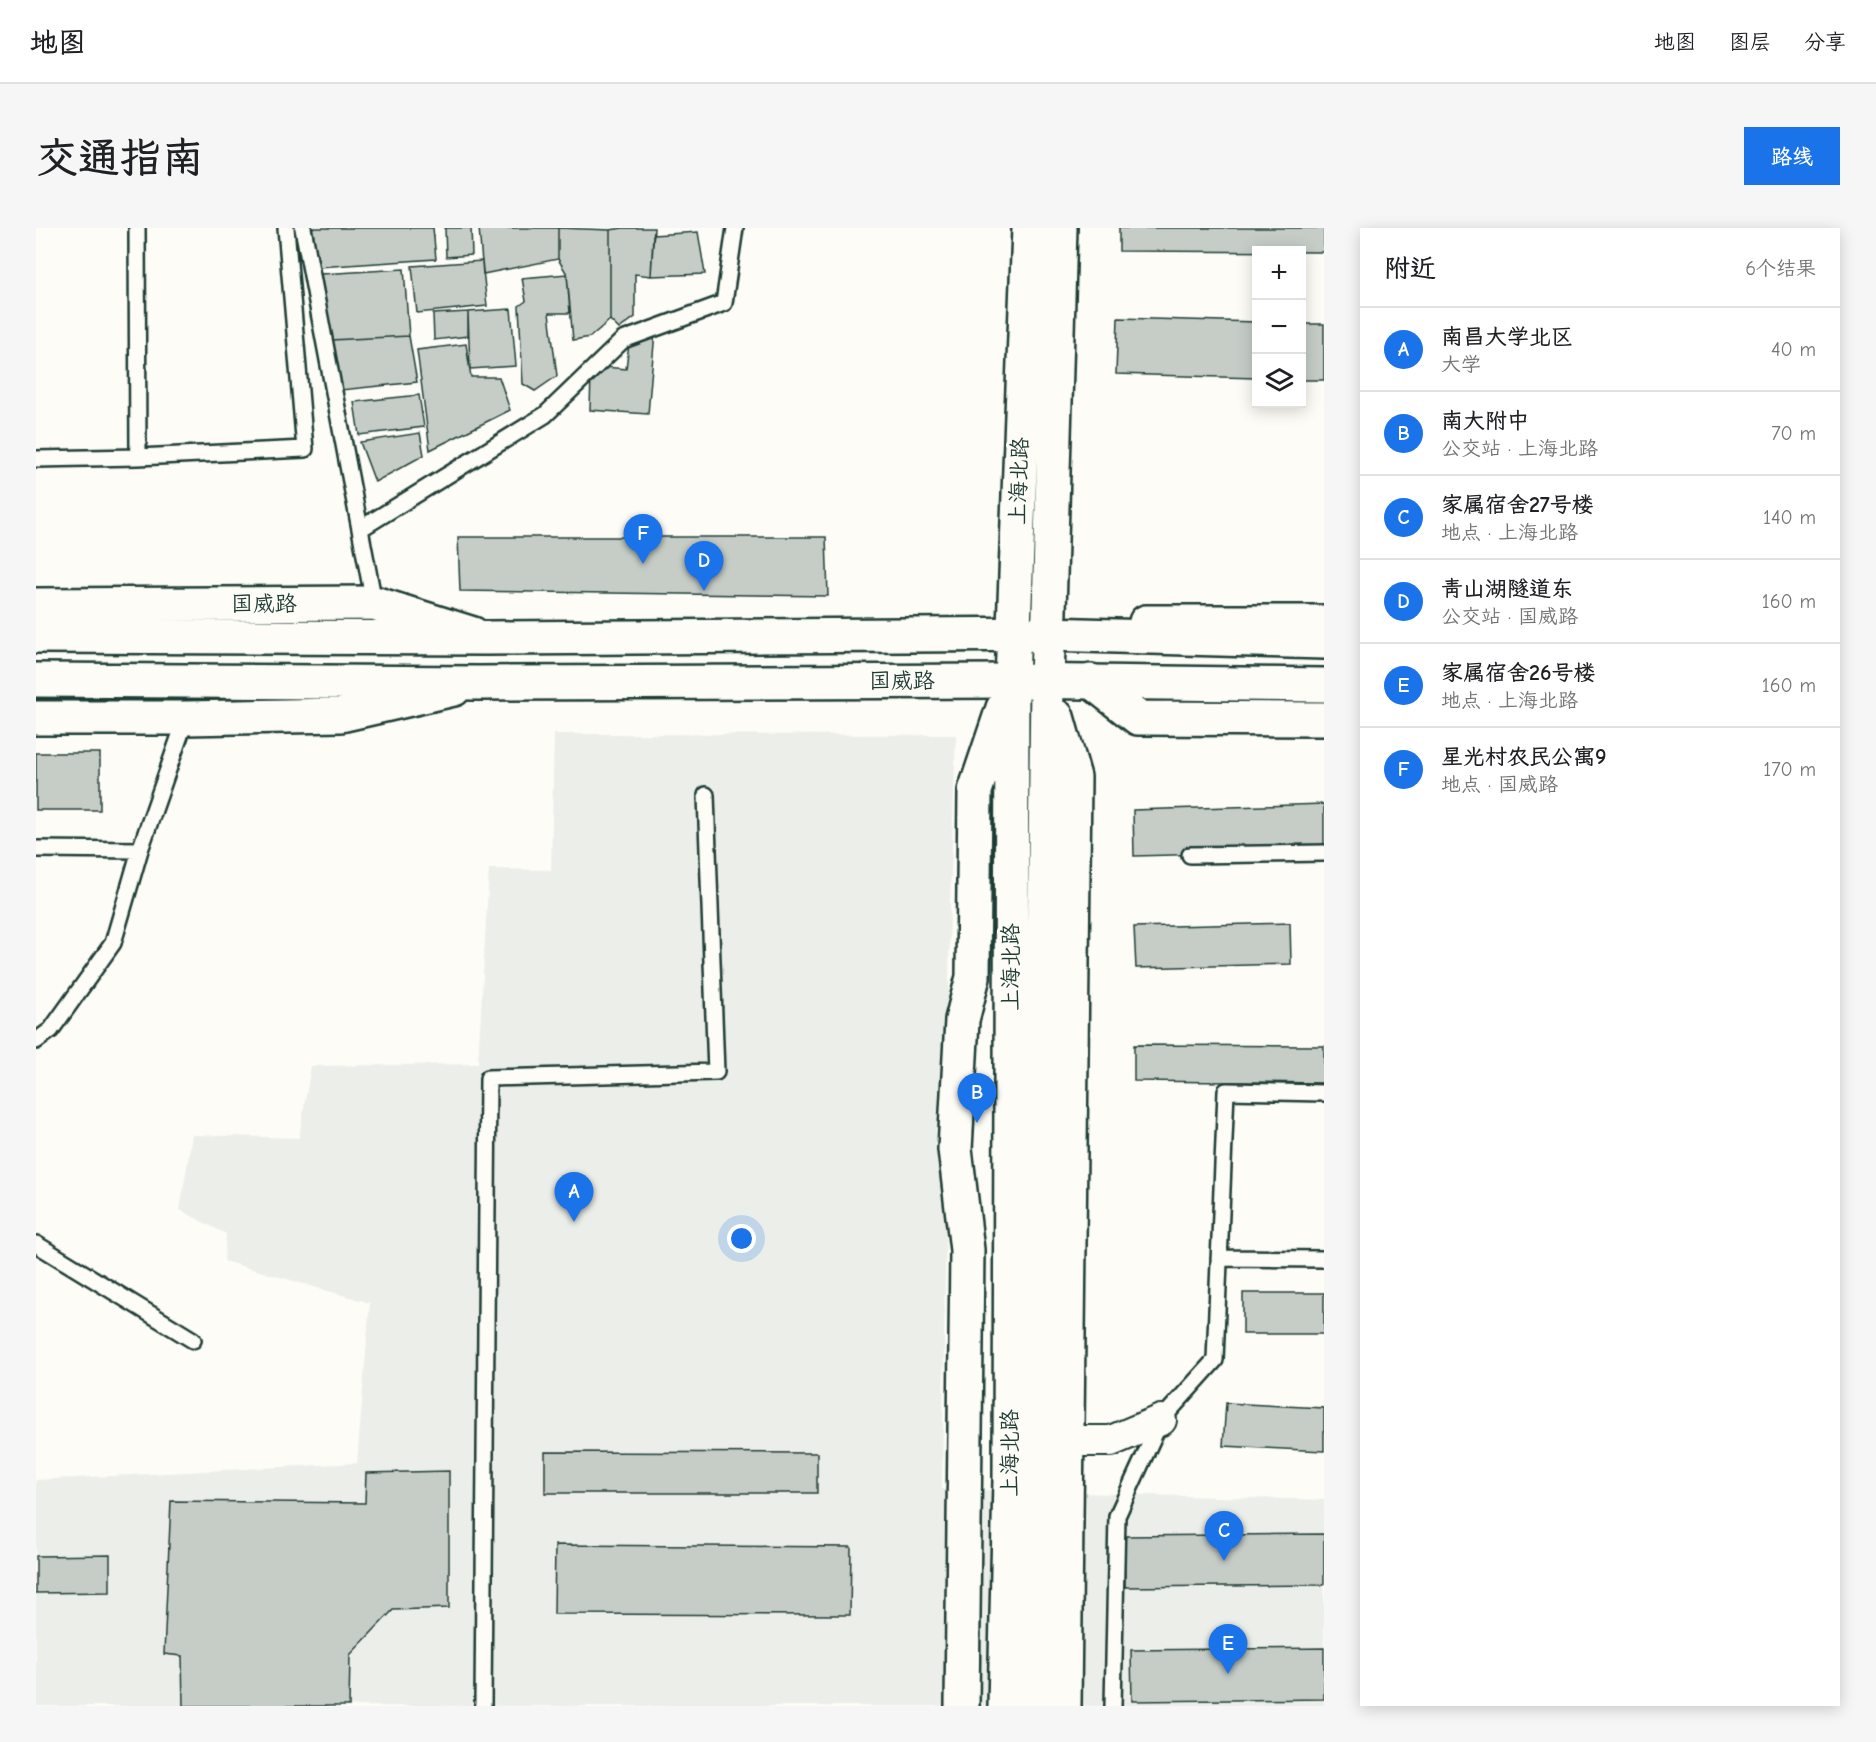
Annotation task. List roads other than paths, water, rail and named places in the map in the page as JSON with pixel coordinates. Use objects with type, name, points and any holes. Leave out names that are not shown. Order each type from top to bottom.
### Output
[{"type":"main road","name":"上海北路","points":[[1005,1706],[1010,1479],[1012,681],[1029,228]]},
{"type":"main road","name":"上海北路","points":[[1036,1706],[1052,1441],[1047,681],[1060,228]]},
{"type":"main road","name":"国威路","points":[[36,605],[374,603],[486,639]]},
{"type":"main road","points":[[1093,635],[1149,622],[1324,622]]},
{"type":"main road","name":"国威路","points":[[36,636],[486,639],[1048,634],[1324,642]]},
{"type":"main road","name":"国威路","points":[[36,680],[479,683],[1091,681],[1324,685]]},
{"type":"main road","points":[[962,1706],[967,1250],[955,1149],[962,1020],[973,977],[975,791],[1012,681]]},
{"type":"main road","points":[[1091,681],[1138,718],[1324,719]]},
{"type":"main road","name":"国威路","points":[[36,718],[341,715],[479,683]]},
{"type":"main road","points":[[1052,1441],[1064,1706]]},
{"type":"street","points":[[1052,1441],[1111,1441],[1161,1420]]},
{"type":"lane","points":[[137,228],[138,457]]},
{"type":"lane","points":[[36,459],[305,449],[286,228]]},
{"type":"lane","points":[[303,228],[374,603]]},
{"type":"lane","points":[[360,529],[545,416],[623,340],[724,303],[735,228]]},
{"type":"lane","points":[[36,1041],[51,1030],[114,943],[140,850],[186,718]]},
{"type":"lane","points":[[483,1706],[488,1078],[716,1072],[706,795]]},
{"type":"lane","points":[[36,849],[140,850]]},
{"type":"lane","points":[[1190,855],[1324,854]]},
{"type":"lane","points":[[1113,1706],[1117,1516],[1161,1420],[1215,1360],[1226,1091],[1324,1093]]},
{"type":"lane","points":[[36,1244],[193,1340]]},
{"type":"lane","points":[[1219,1257],[1324,1259]]},
{"type":"place","name":"星光村农民公寓9","points":[[643,564]]},
{"type":"place","name":"青山湖隧道东","points":[[704,591]]},
{"type":"place","name":"南大附中","points":[[977,1123]]},
{"type":"place","name":"南昌大学北区","points":[[574,1222]]},
{"type":"place","name":"家属宿舍27号楼","points":[[1224,1561]]},
{"type":"place","name":"家属宿舍26号楼","points":[[1228,1674]]}]
